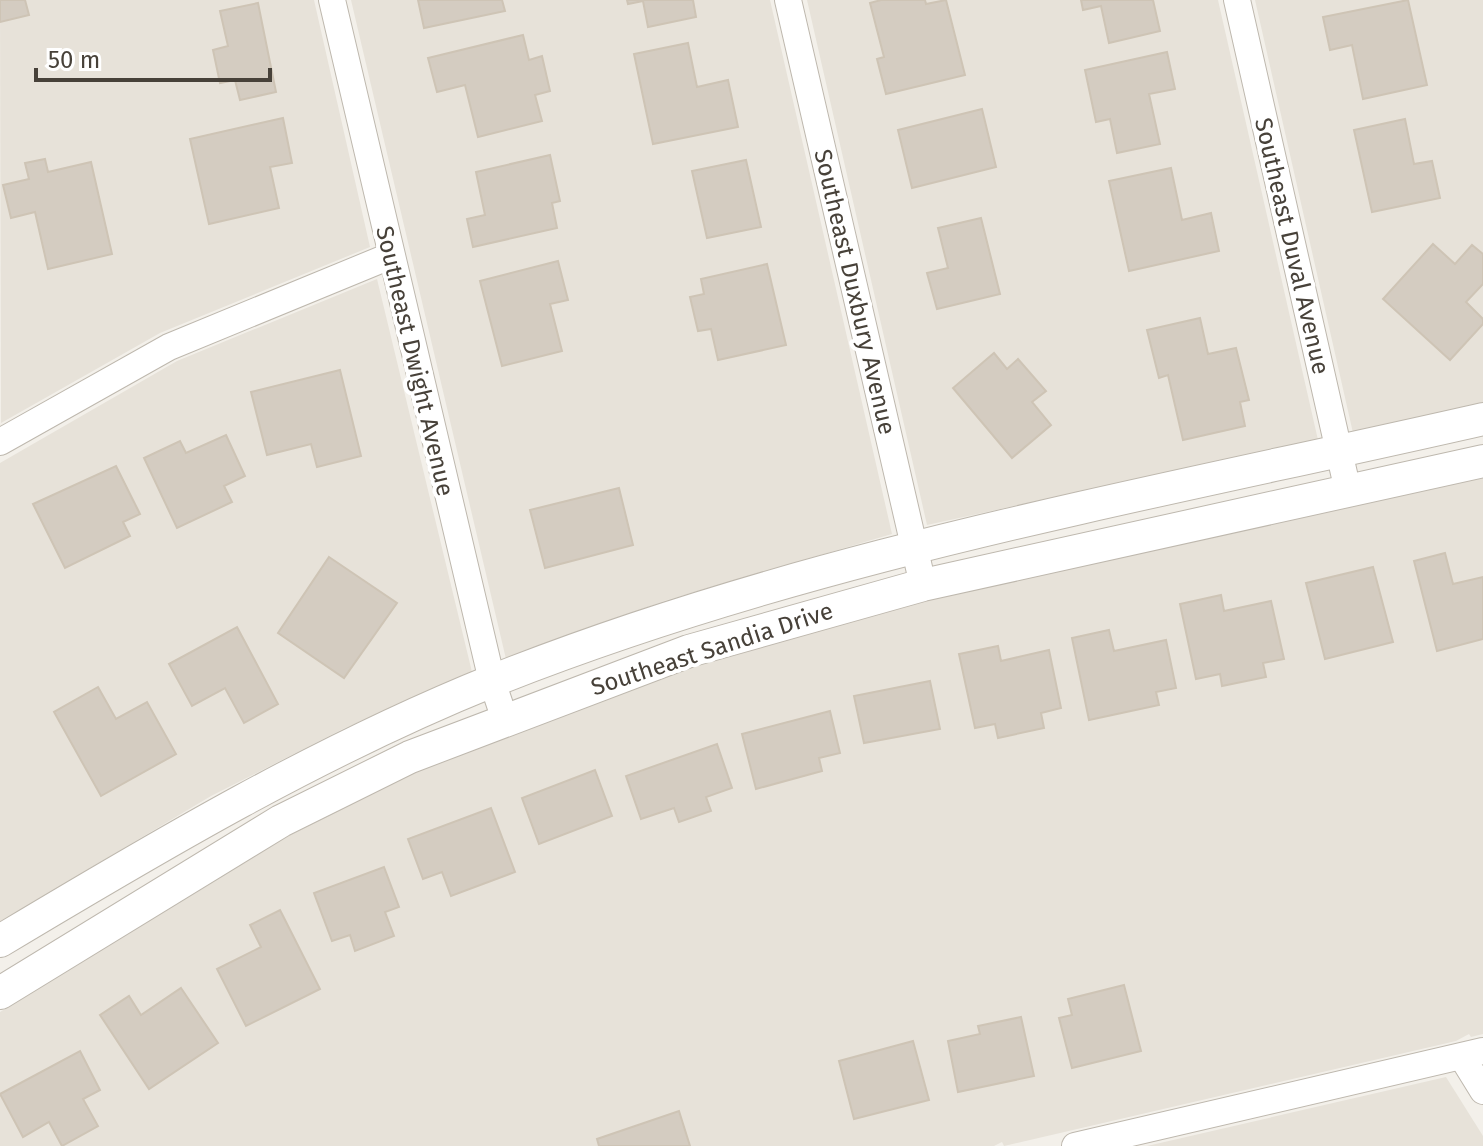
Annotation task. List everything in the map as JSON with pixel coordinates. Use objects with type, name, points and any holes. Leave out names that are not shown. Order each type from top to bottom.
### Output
[{"type":"street","name":"Southeast Dwight Avenue","points":[[332,0],[492,681],[505,720]]},
{"type":"street","name":"Southeast Duxbury Avenue","points":[[788,0],[923,585]]},
{"type":"street","name":"Southeast Duval Avenue","points":[[1237,0],[1348,491]]},
{"type":"street","points":[[0,442],[169,347],[390,256]]},
{"type":"street","name":"Southeast Sandia Drive","points":[[0,941],[221,809],[353,742],[492,681],[669,617],[913,545],[1483,419]]},
{"type":"street","name":"Southeast Sandia Drive","points":[[0,993],[281,821],[410,757],[689,651],[923,585],[1483,461]]},
{"type":"street","points":[[1075,1146],[1472,1054],[1483,1091]]},
{"type":"shaded area","points":[[0,0],[314,0],[370,247],[160,333],[1,423]]},
{"type":"shaded area","points":[[351,0],[770,0],[892,534],[664,601],[506,659]]},
{"type":"shaded area","points":[[807,0],[1218,0],[1318,440],[927,525]]},
{"type":"shaded area","points":[[1255,0],[1483,0],[1483,403],[1353,433]]},
{"type":"shaded area","points":[[377,279],[472,672],[345,728],[211,796],[0,922],[0,463],[177,361]]},
{"type":"shaded area","points":[[1483,478],[1483,1034],[1471,1037],[1469,1034],[1456,1041],[1004,1146],[1002,1142],[994,1146],[0,1146],[0,1012],[290,835],[417,771],[695,666],[927,600]]},
{"type":"shaded area","points":[[1446,1077],[1483,1136],[1483,1146],[1147,1146]]},
{"type":"building","points":[[0,0],[25,0],[29,15],[0,22]]},
{"type":"building","points":[[418,0],[502,0],[505,11],[424,28]]},
{"type":"building","points":[[627,0],[693,0],[696,17],[648,27],[643,1],[628,4]]},
{"type":"building","points":[[925,0],[926,4],[946,0],[965,75],[886,94],[877,59],[884,57],[870,3]]},
{"type":"building","points":[[1081,0],[1153,0],[1160,31],[1109,43],[1101,6],[1083,10]]},
{"type":"building","points":[[1408,0],[1427,85],[1363,99],[1352,45],[1330,50],[1323,17]]},
{"type":"building","points":[[258,3],[276,92],[240,100],[235,80],[220,83],[213,50],[228,46],[220,11]]},
{"type":"building","points":[[523,35],[529,60],[542,56],[550,91],[535,95],[542,121],[478,137],[465,85],[437,92],[428,58]]},
{"type":"building","points":[[688,43],[697,87],[728,80],[738,127],[653,144],[634,54]]},
{"type":"building","points":[[1167,52],[1175,89],[1149,94],[1160,144],[1117,153],[1110,119],[1096,122],[1085,70]]},
{"type":"building","points":[[982,109],[996,167],[912,188],[898,130]]},
{"type":"building","points":[[283,118],[292,163],[270,167],[279,208],[209,224],[190,139]]},
{"type":"building","points":[[1405,119],[1414,164],[1432,161],[1440,198],[1372,212],[1354,130]]},
{"type":"building","points":[[550,155],[560,201],[552,203],[557,228],[473,247],[467,219],[485,215],[476,172]]},
{"type":"building","points":[[45,159],[48,172],[91,162],[112,254],[48,269],[35,212],[11,218],[3,185],[29,179],[25,163]]},
{"type":"building","points":[[746,160],[761,227],[707,238],[692,171]]},
{"type":"building","points":[[1171,168],[1182,220],[1211,213],[1219,251],[1129,271],[1109,181]]},
{"type":"building","points":[[981,218],[1000,294],[937,309],[927,273],[948,268],[938,228]]},
{"type":"building","points":[[1433,244],[1455,264],[1472,245],[1483,254],[1483,284],[1466,302],[1483,319],[1483,324],[1450,360],[1383,299]]},
{"type":"building","points":[[558,261],[568,300],[550,304],[562,351],[502,366],[480,281]]},
{"type":"building","points":[[767,264],[786,345],[718,360],[711,329],[698,331],[690,297],[704,294],[701,279]]},
{"type":"building","points":[[1200,318],[1208,354],[1236,348],[1249,400],[1240,402],[1245,426],[1183,440],[1168,375],[1159,378],[1147,330]]},
{"type":"building","points":[[994,353],[1007,369],[1018,359],[1046,391],[1032,402],[1051,425],[1012,458],[953,388]]},
{"type":"building","points":[[340,370],[361,456],[317,467],[311,444],[267,455],[251,392]]},
{"type":"building","points":[[226,435],[245,476],[224,486],[232,502],[177,528],[144,458],[180,441],[186,453]]},
{"type":"building","points":[[116,466],[140,514],[123,522],[130,536],[65,568],[33,504]]},
{"type":"building","points":[[619,488],[633,545],[545,568],[530,510]]},
{"type":"building","points":[[1445,553],[1453,584],[1483,577],[1483,639],[1437,651],[1414,561]]},
{"type":"building","points":[[329,557],[397,603],[344,678],[278,633]]},
{"type":"building","points":[[1373,567],[1393,642],[1325,659],[1306,583]]},
{"type":"building","points":[[1221,595],[1224,611],[1271,601],[1284,659],[1263,663],[1266,677],[1222,686],[1220,674],[1196,679],[1180,604]]},
{"type":"building","points":[[237,627],[278,704],[244,723],[225,688],[192,706],[169,664]]},
{"type":"building","points":[[1109,630],[1114,651],[1166,640],[1176,688],[1156,692],[1159,705],[1089,720],[1072,638]]},
{"type":"building","points":[[998,646],[1001,661],[1049,650],[1061,708],[1041,713],[1044,728],[998,738],[995,724],[975,728],[959,654]]},
{"type":"building","points":[[930,681],[940,729],[864,743],[854,696]]},
{"type":"building","points":[[98,687],[116,719],[147,702],[176,754],[101,796],[54,712]]},
{"type":"building","points":[[830,711],[840,753],[819,758],[822,771],[756,789],[742,734]]},
{"type":"building","points":[[717,744],[732,788],[706,797],[711,811],[679,822],[674,808],[641,819],[626,776]]},
{"type":"building","points":[[595,770],[612,816],[539,844],[522,798]]},
{"type":"building","points":[[491,808],[515,872],[451,896],[442,872],[423,879],[408,839]]},
{"type":"building","points":[[384,867],[399,907],[385,912],[394,936],[355,951],[350,935],[332,941],[314,893]]},
{"type":"building","points":[[280,910],[320,989],[246,1026],[217,969],[261,947],[250,925]]},
{"type":"building","points":[[1124,985],[1141,1051],[1072,1068],[1059,1018],[1072,1015],[1068,999]]},
{"type":"building","points":[[181,988],[218,1043],[149,1089],[100,1015],[129,996],[141,1015]]},
{"type":"building","points":[[1021,1017],[1034,1076],[958,1092],[948,1041],[980,1034],[978,1026]]},
{"type":"building","points":[[913,1041],[929,1100],[854,1119],[839,1061]]},
{"type":"building","points":[[80,1051],[100,1090],[83,1099],[98,1126],[62,1146],[49,1122],[23,1137],[0,1094]]},
{"type":"building","points":[[679,1111],[690,1146],[599,1146],[597,1139]]}]
